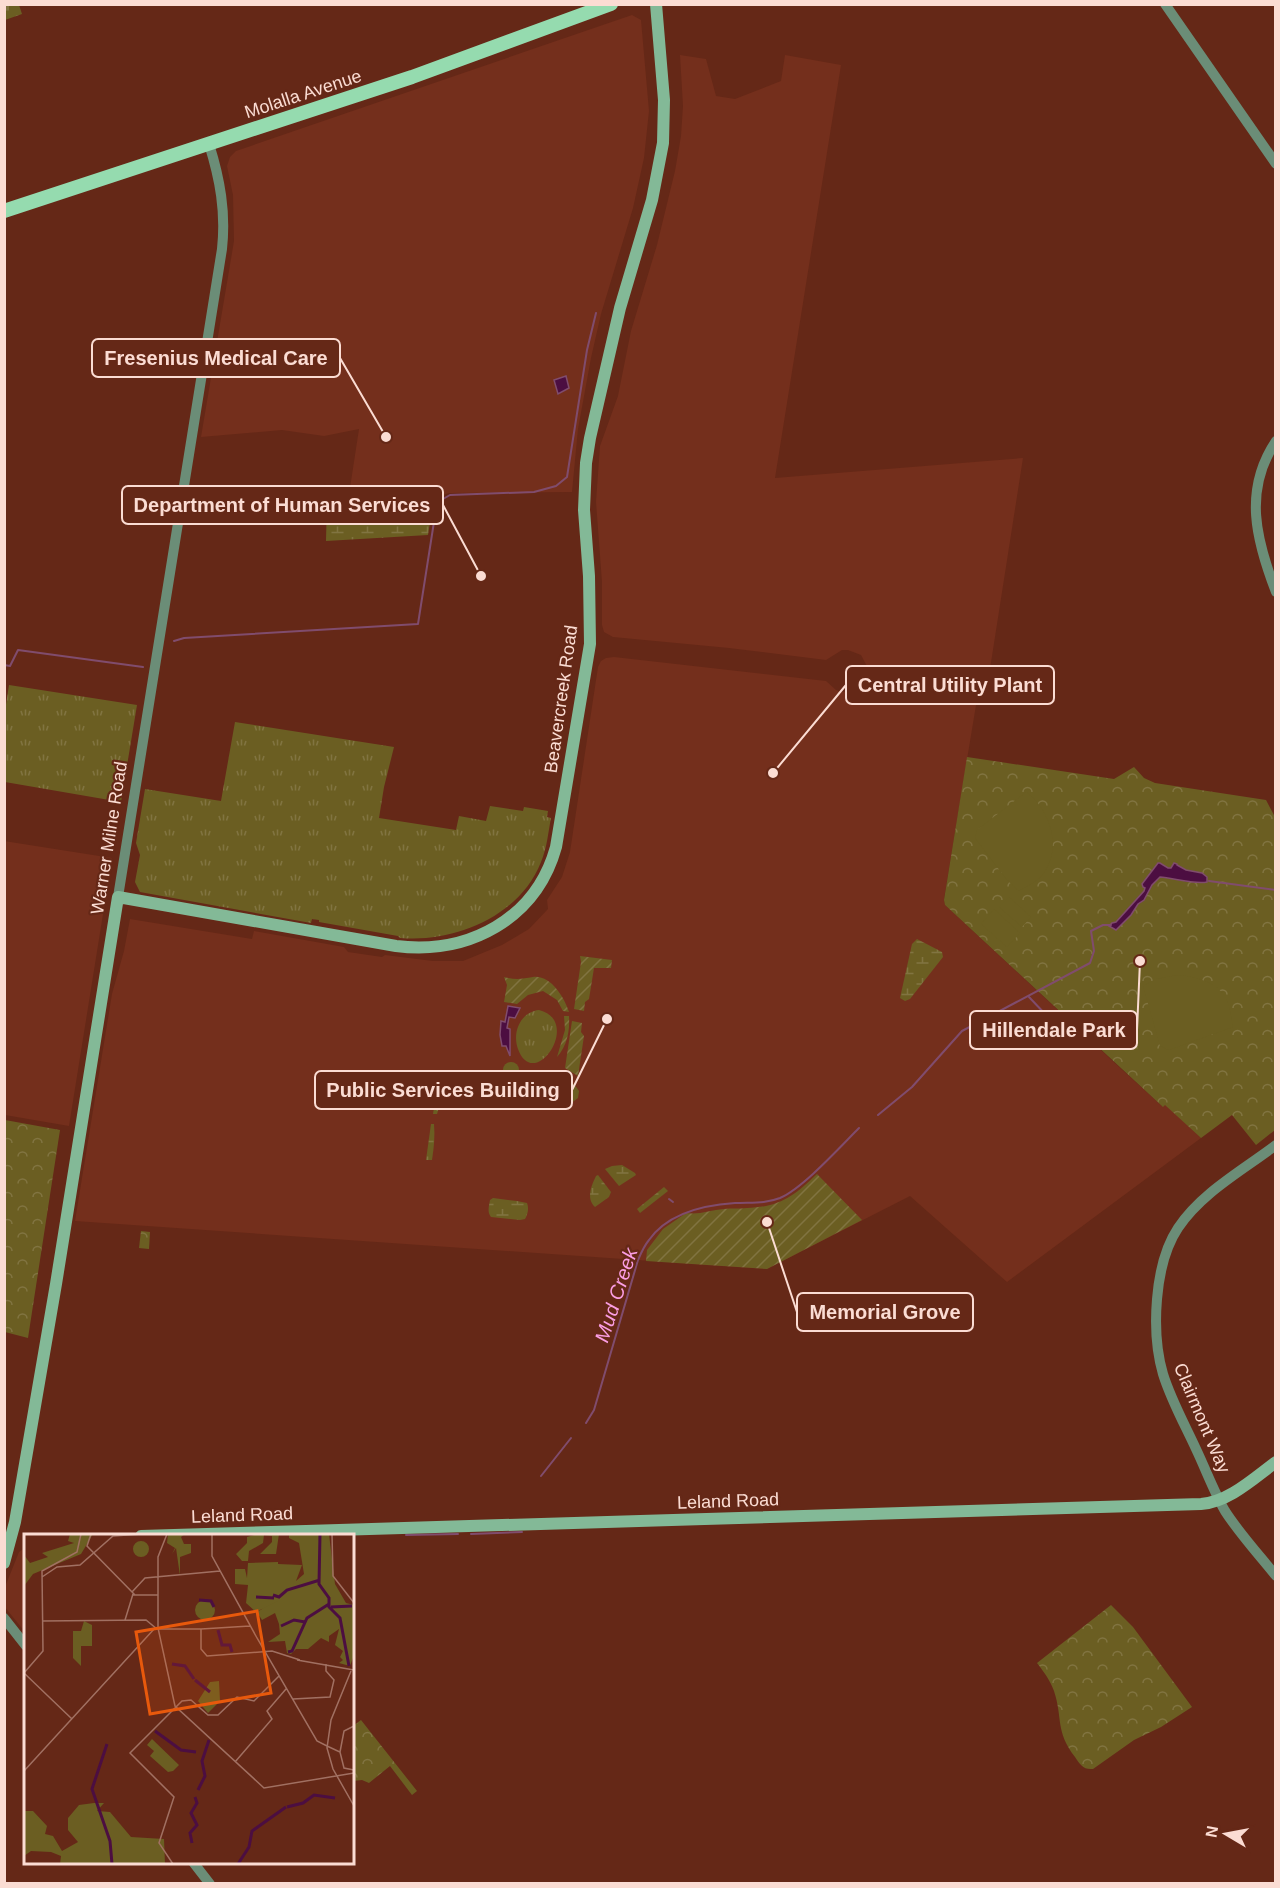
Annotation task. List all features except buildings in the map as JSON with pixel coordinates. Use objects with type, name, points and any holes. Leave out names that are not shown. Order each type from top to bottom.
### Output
[{"type":"main road","name":"Molalla Avenue","points":[[4,211],[412,77],[611,4]]},
{"type":"main road","name":"Beavercreek Road","points":[[118,897],[415,948],[456,943],[493,929],[518,912],[542,883],[556,847],[590,644],[589,576],[584,510],[586,463],[590,438],[620,308],[650,209],[662,152],[665,114],[656,4]]},
{"type":"main road","name":"Warner Milne Road","points":[[4,1563],[13,1538],[118,897]]},
{"type":"main road","points":[[1220,1500],[1248,1483],[1275,1462]]},
{"type":"main road","name":"Leland Road","points":[[207,1534],[1201,1504],[1220,1500]]},
{"type":"street","points":[[1165,4],[1275,164]]},
{"type":"street","name":"Warner Milne Road","points":[[118,897],[222,249],[224,216],[222,195],[209,144]]},
{"type":"street","points":[[1275,441],[1260,471],[1255,503],[1257,525],[1275,592]]},
{"type":"street","name":"Clairmont Way","points":[[1220,1500],[1164,1377],[1158,1350],[1159,1280],[1167,1249],[1184,1219],[1214,1191],[1275,1145]]},
{"type":"street","points":[[1220,1500],[1226,1512],[1275,1576]]},
{"type":"street","points":[[4,1618],[24,1643]]},
{"type":"street","points":[[194,1864],[210,1884]]},
{"type":"shaded area","points":[[632,15],[641,20],[649,111],[644,158],[633,208],[601,314],[591,358],[578,429],[572,492],[449,493],[437,497],[348,501],[359,429],[324,436],[282,430],[201,437],[234,241],[233,195],[227,166],[230,157],[236,151]]},
{"type":"shaded area","points":[[680,55],[706,59],[716,96],[735,99],[781,81],[785,55],[841,65],[775,478],[1023,458],[987,688],[870,672],[861,655],[848,650],[842,650],[826,660],[613,637],[604,632],[596,502],[600,446],[618,396],[631,331],[657,245],[675,171],[683,106]]},
{"type":"shaded area","points":[[566,376],[569,388],[558,394],[554,380]]},
{"type":"shaded area","points":[[614,657],[826,681],[841,692],[860,689],[867,680],[973,693],[977,699],[944,899],[945,905],[1162,1106],[1165,1104],[1201,1138],[1007,1282],[910,1196],[767,1269],[75,1221],[112,994],[130,919],[252,939],[254,931],[344,947],[348,952],[433,961],[463,961],[502,945],[529,929],[548,909],[547,900],[562,877],[570,852],[598,667],[601,661]]},
{"type":"shaded area","points":[[4,841],[112,858],[69,1126],[5,1115]]},
{"type":"shaded area","points":[[1158,863],[1171,868],[1174,863],[1186,870],[1202,873],[1207,877],[1207,882],[1160,877],[1152,885],[1144,900],[1116,930],[1109,926],[1116,922],[1144,891],[1142,884]]},
{"type":"shaded area","points":[[508,1006],[520,1008],[515,1018],[509,1017],[507,1028],[510,1029],[510,1056],[506,1046],[502,1046],[500,1035],[501,1021],[505,1022]]},
{"type":"shaded area","points":[[24,1549],[24,1631],[4,1606],[5,1587],[19,1552]]},
{"type":"green space","points":[[4,5],[19,5],[22,14],[5,20]]},
{"type":"green space","points":[[437,497],[433,504],[428,535],[326,541],[327,501]]},
{"type":"green space","points":[[9,685],[137,705],[121,802],[5,782],[5,711]]},
{"type":"green space","points":[[235,722],[394,747],[379,818],[456,830],[459,816],[486,821],[490,806],[523,811],[524,807],[548,811],[547,817],[551,818],[541,862],[531,881],[502,911],[463,930],[442,936],[421,938],[400,938],[319,922],[319,920],[312,919],[311,923],[140,892],[135,882],[140,855],[136,843],[145,789],[221,801]]},
{"type":"green space","points":[[967,757],[1114,779],[1134,767],[1144,778],[1155,783],[1266,800],[1276,819],[1275,1130],[1256,1145],[1232,1115],[1201,1138],[1165,1105],[1163,1107],[945,905]]},
{"type":"green space","points":[[1026,792],[1041,807],[1047,817],[1053,839],[1050,861],[1043,874],[1019,891],[1007,880],[975,838],[977,830]]},
{"type":"green space","points":[[1009,897],[1031,917],[1022,927],[999,907]]},
{"type":"green space","points":[[994,909],[1020,933],[1007,947],[981,924]]},
{"type":"green space","points":[[917,939],[942,952],[943,957],[910,999],[905,1001],[900,998],[912,944]]},
{"type":"green space","points":[[580,956],[612,960],[611,968],[594,968],[589,999],[585,1002],[584,1011],[574,1009]]},
{"type":"green space","points":[[1177,975],[1203,980],[1220,990],[1228,1002],[1233,1027],[1169,1050],[1160,1046],[1143,986],[1156,979]]},
{"type":"green space","points":[[504,977],[522,979],[540,977],[546,980],[556,988],[569,1012],[563,1011],[557,1000],[543,991],[528,995],[517,1004],[504,1002],[507,985]]},
{"type":"green space","points":[[539,1010],[551,1017],[557,1027],[556,1039],[551,1050],[543,1059],[534,1063],[525,1060],[518,1049],[516,1036],[522,1019]]},
{"type":"green space","points":[[564,1016],[569,1016],[568,1033],[557,1057],[565,1030]]},
{"type":"green space","points":[[572,1021],[582,1023],[581,1032],[584,1036],[578,1076],[565,1068]]},
{"type":"green space","points":[[511,1062],[519,1070],[511,1078],[503,1070]]},
{"type":"green space","points":[[542,1074],[568,1080],[579,1091],[578,1098],[569,1104],[558,1106],[550,1105],[551,1095],[544,1094],[542,1104],[537,1103],[538,1093],[531,1092],[530,1099],[526,1091],[523,1091],[522,1085],[530,1077]]},
{"type":"green space","points":[[439,1078],[442,1078],[443,1093],[437,1114],[433,1114]]},
{"type":"green space","points":[[5,1120],[60,1130],[28,1338],[5,1332]]},
{"type":"green space","points":[[431,1124],[434,1124],[433,1155],[432,1160],[426,1160]]},
{"type":"green space","points":[[622,1165],[636,1175],[619,1186],[605,1169]]},
{"type":"green space","points":[[817,1174],[862,1220],[767,1269],[646,1261],[647,1250],[663,1229],[686,1213],[759,1207],[778,1203]]},
{"type":"green space","points":[[598,1175],[611,1192],[609,1197],[595,1207],[592,1204],[590,1192]]},
{"type":"green space","points":[[664,1187],[668,1191],[640,1213],[637,1209]]},
{"type":"green space","points":[[493,1198],[527,1203],[528,1211],[525,1219],[491,1217],[489,1207],[490,1200]]},
{"type":"green space","points":[[141,1231],[150,1232],[149,1249],[139,1248]]},
{"type":"green space","points":[[1111,1605],[1133,1627],[1192,1707],[1161,1727],[1134,1740],[1090,1769],[1080,1764],[1065,1740],[1054,1691],[1037,1663]]},
{"type":"green space","points":[[361,1720],[417,1791],[412,1795],[390,1766],[369,1783],[362,1780],[354,1781],[354,1725]]},
{"type":"waterway","points":[[174,641],[184,638],[418,624],[436,509],[443,499],[450,495],[534,492],[556,486],[567,477],[587,350],[596,313]]},
{"type":"waterway","points":[[4,665],[10,666],[18,650],[143,667]]},
{"type":"waterway","name":"Mud Creek","points":[[1209,881],[1276,890]]},
{"type":"waterway","name":"Mud Creek","points":[[878,1115],[912,1087],[962,1031],[1090,963],[1094,951],[1091,931],[1103,925],[1111,925]]},
{"type":"waterway","points":[[1029,997],[1047,1016]]},
{"type":"waterway","name":"Mud Creek","points":[[586,1423],[594,1410],[638,1260],[657,1231],[676,1217],[699,1208],[763,1202],[780,1198],[799,1186],[859,1128]]},
{"type":"waterway","points":[[669,1199],[673,1202]]},
{"type":"waterway","name":"Mud Creek","points":[[541,1476],[571,1438]]},
{"type":"waterway","name":"Mud Creek","points":[[471,1534],[522,1532]]},
{"type":"waterway","name":"Mud Creek","points":[[406,1535],[458,1534]]},
{"type":"place","name":"Fresenius Medical Care","points":[[386,437]]},
{"type":"place","name":"Department of Human Services","points":[[481,576]]},
{"type":"place","name":"Central Utility Plant","points":[[773,773]]},
{"type":"place","name":"Hillendale Park","points":[[1140,961]]},
{"type":"place","name":"Public Services Building","points":[[607,1019]]},
{"type":"place","name":"Memorial Grove","points":[[767,1222]]}]
